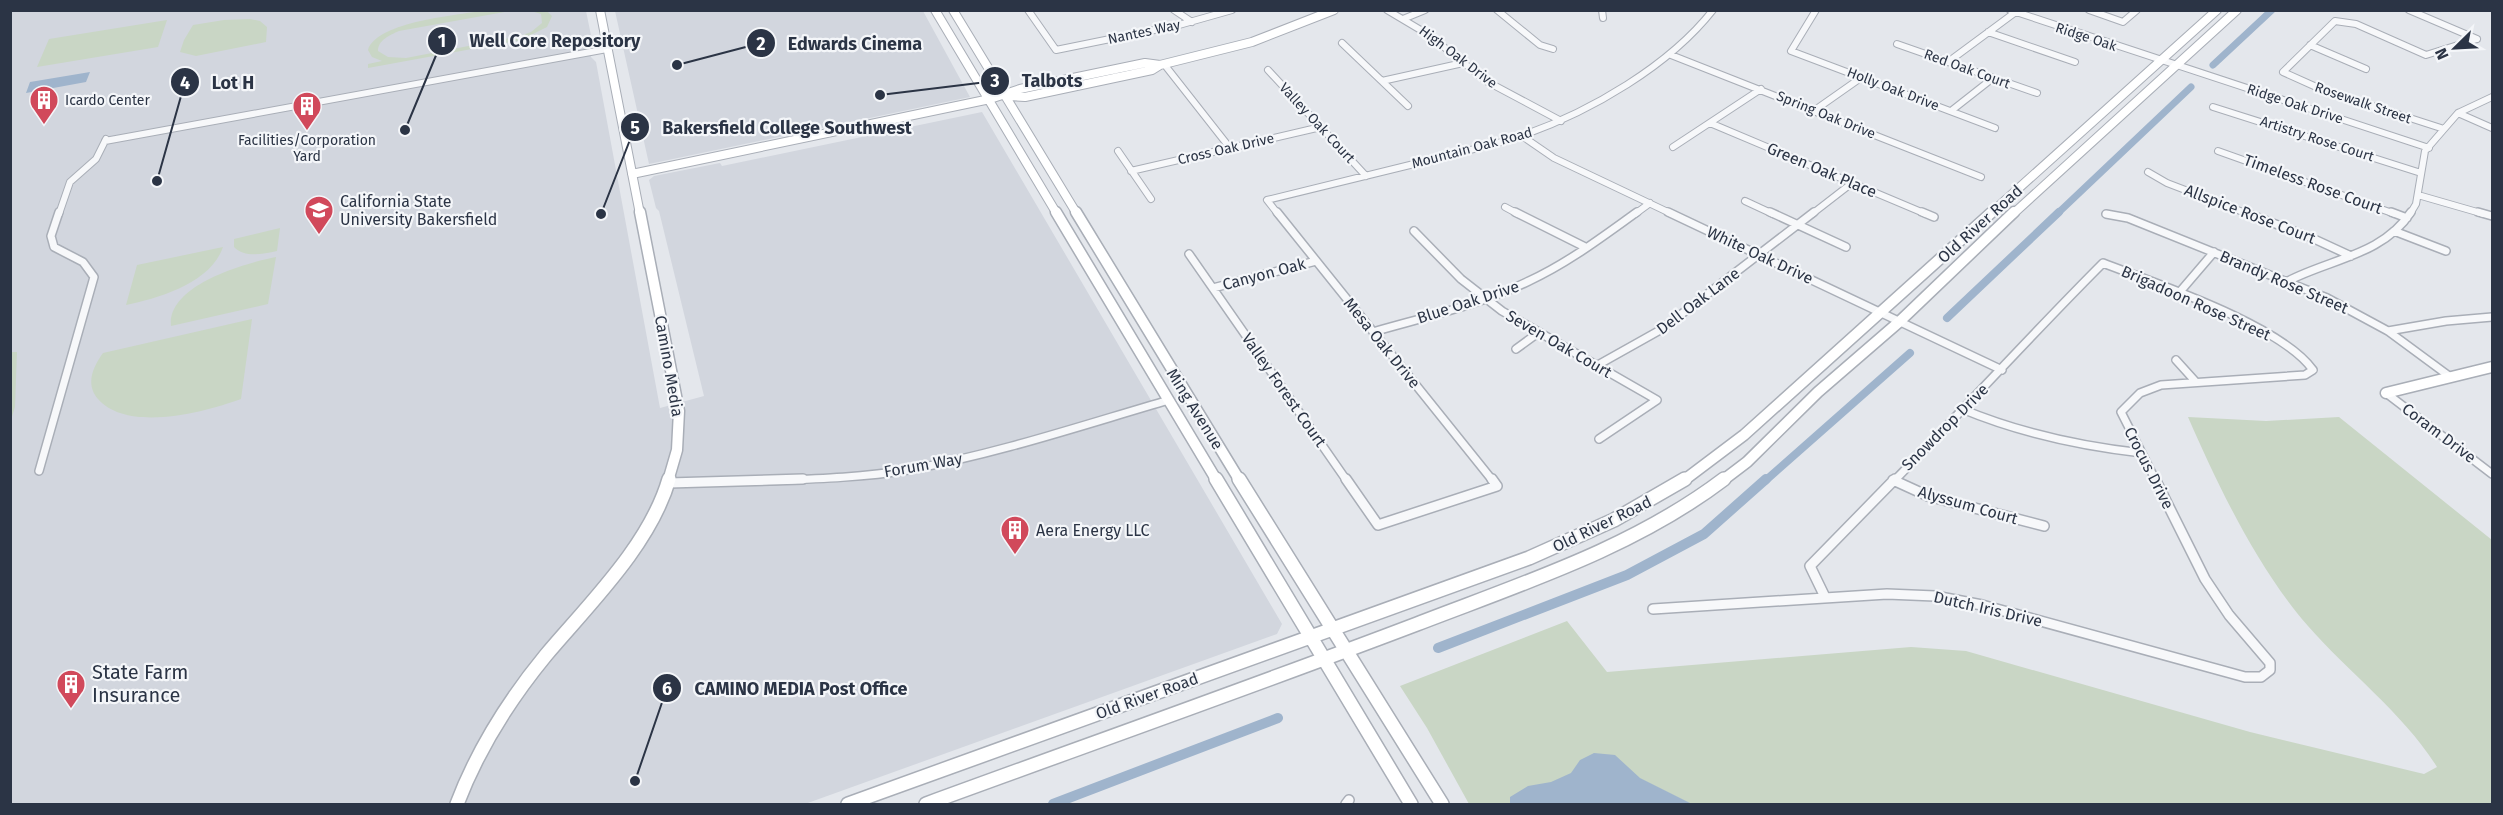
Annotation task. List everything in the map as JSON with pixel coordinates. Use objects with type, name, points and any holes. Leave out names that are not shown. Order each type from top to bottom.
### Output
[{"type":"main road","name":"Camino Media","points":[[457,804],[474,763],[503,712],[636,543],[660,504],[669,483],[679,444],[679,411],[600,10]]},
{"type":"main road","name":"Ming Avenue","points":[[935,10],[1412,804]]},
{"type":"main road","name":"Ming Avenue","points":[[953,10],[1332,629],[1442,804]]},
{"type":"main road","points":[[632,174],[1004,96],[1025,97],[1152,70],[1162,64],[1251,42],[1334,10]]},
{"type":"main road","name":"Old River Road","points":[[848,804],[1568,542],[1640,508],[1691,476],[1728,449],[1882,314],[2217,10]]},
{"type":"main road","name":"Old River Road","points":[[927,804],[1347,651],[1583,560],[1690,505],[1747,462],[1818,392],[1899,322],[1988,236],[2237,10]]},
{"type":"main road","points":[[2386,393],[2449,376],[2493,368]]},
{"type":"street","name":"Nantes Way","points":[[1028,10],[1056,50],[1192,22],[1232,10]]},
{"type":"street","points":[[1174,10],[1192,22]]},
{"type":"street","name":"High Oak Drive","points":[[1387,10],[1430,35],[1486,81],[1561,121]]},
{"type":"street","points":[[1403,19],[1425,10]]},
{"type":"street","points":[[1497,10],[1540,45],[1552,49]]},
{"type":"street","points":[[1602,10],[1603,18]]},
{"type":"street","name":"Mountain Oak Road","points":[[1267,200],[1522,136],[1561,121],[1671,55],[1695,33],[1713,10]]},
{"type":"street","name":"Holly Oak Drive","points":[[1816,10],[1791,51],[1995,128]]},
{"type":"street","points":[[2089,10],[2124,22],[2137,10]]},
{"type":"street","points":[[2366,69],[2310,45],[2332,22],[2358,25],[2426,55],[2477,39],[2409,10]]},
{"type":"street","points":[[1948,62],[2014,11]]},
{"type":"street","name":"Ridge Oak","points":[[2014,11],[2161,61]]},
{"type":"street","points":[[1988,32],[2075,62]]},
{"type":"street","points":[[1342,43],[1408,106]]},
{"type":"street","name":"Red Oak Court","points":[[1898,44],[2037,93]]},
{"type":"street","name":"Rosewalk Street","points":[[2310,45],[2283,72],[2323,90],[2444,129]]},
{"type":"street","points":[[39,471],[94,277],[91,268],[84,261],[54,248],[51,236],[70,182],[96,159],[105,140],[607,49]]},
{"type":"street","name":"Spring Oak Drive","points":[[1671,55],[1981,177]]},
{"type":"street","name":"Ridge Oak Drive","points":[[2161,61],[2427,150]]},
{"type":"street","points":[[1382,81],[1463,63]]},
{"type":"street","points":[[1162,64],[1230,148]]},
{"type":"street","name":"Valley Oak Court","points":[[1268,70],[1366,176]]},
{"type":"street","points":[[1815,110],[1862,77]]},
{"type":"street","points":[[1951,111],[1993,78]]},
{"type":"street","name":"Ridge Oak Drive","points":[[2235,86],[2242,91],[2427,150]]},
{"type":"street","points":[[1673,147],[1761,89]]},
{"type":"street","points":[[2288,281],[2309,270],[2377,246],[2394,231],[2413,211],[2427,150],[2458,113],[2473,104],[2493,97]]},
{"type":"street","name":"Artistry Rose Court","points":[[2213,107],[2421,172]]},
{"type":"street","points":[[2458,113],[2493,128]]},
{"type":"street","name":"Green Oak Place","points":[[1710,123],[1934,218]]},
{"type":"street","name":"Cross Oak Drive","points":[[1131,171],[1321,127]]},
{"type":"street","name":"White Oak Drive","points":[[1522,136],[1554,158],[2002,370]]},
{"type":"street","name":"Timeless Rose Court","points":[[2218,151],[2407,218]]},
{"type":"street","points":[[1118,152],[1151,199]]},
{"type":"street","name":"Allspice Rose Court","points":[[2148,172],[2167,183],[2303,234],[2351,256]]},
{"type":"street","name":"Dell Oak Lane","points":[[1596,366],[1662,329],[1852,183]]},
{"type":"street","points":[[2418,195],[2493,216]]},
{"type":"street","name":"Mesa Oak Drive","points":[[1267,200],[1497,486]]},
{"type":"street","points":[[1745,201],[1846,247]]},
{"type":"street","name":"Blue Oak Drive","points":[[1373,332],[1486,299],[1546,273],[1650,203]]},
{"type":"street","points":[[1505,207],[1586,247]]},
{"type":"street","name":"Brandy Rose Street","points":[[2106,214],[2128,218],[2327,298],[2388,331],[2449,376]]},
{"type":"street","name":"Seven Oak Court","points":[[1414,231],[1461,279],[1486,299],[1538,333],[1657,400],[1599,439]]},
{"type":"street","points":[[2394,231],[2446,251]]},
{"type":"street","points":[[2178,294],[2214,252]]},
{"type":"street","name":"Valley Forest Court","points":[[1189,254],[1378,525],[1497,486]]},
{"type":"street","name":"Canyon Oak","points":[[1213,288],[1316,261]]},
{"type":"street","name":"Brigadoon Rose Street","points":[[2103,262],[2247,322],[2276,337],[2308,360],[2313,370]]},
{"type":"street","name":"Snowdrop Drive","points":[[1825,597],[1810,566],[2002,370],[2029,337],[2103,262]]},
{"type":"street","points":[[2388,331],[2437,322],[2493,317]]},
{"type":"street","points":[[1516,349],[1538,333]]},
{"type":"street","points":[[2176,360],[2195,381]]},
{"type":"street","name":"Crocus Drive","points":[[2244,677],[2261,677],[2267,674],[2270,670],[2270,663],[2215,595],[2121,412],[2132,400],[2150,389],[2168,384],[2305,375],[2313,370]]},
{"type":"street","name":"Coram Drive","points":[[2386,393],[2493,474]]},
{"type":"street","name":"Forum Way","points":[[669,483],[836,477],[904,470],[969,457],[1169,400]]},
{"type":"street","points":[[1962,409],[2007,428],[2050,441],[2142,453]]},
{"type":"street","name":"Alyssum Court","points":[[1893,480],[1928,496],[2044,526]]},
{"type":"street","name":"Dutch Iris Drive","points":[[1653,609],[1887,594],[1958,600],[2244,677]]},
{"type":"shaded area","points":[[10,11],[586,11],[593,45],[590,47],[591,57],[596,62],[660,408],[704,396],[659,211],[656,208],[649,180],[654,176],[720,163],[722,166],[982,112],[1282,624],[1277,634],[805,804],[11,804]]},
{"type":"shaded area","points":[[615,11],[923,11],[970,97],[649,164]]},
{"type":"green space","points":[[487,10],[510,11],[399,31],[382,41],[378,51],[388,57],[406,58],[520,36],[531,32],[542,23],[541,14],[531,11],[547,11],[552,16],[547,27],[521,40],[368,68],[368,64],[382,61],[372,57],[368,50],[375,40],[387,32],[421,21]]},
{"type":"green space","points":[[250,19],[260,21],[267,27],[266,42],[196,56],[180,52],[193,25]]},
{"type":"green space","points":[[167,20],[158,47],[37,67],[49,39]]},
{"type":"green space","points":[[280,228],[277,251],[248,254],[234,247],[234,239]]},
{"type":"green space","points":[[223,247],[217,260],[196,279],[168,293],[126,305],[137,265]]},
{"type":"green space","points":[[276,257],[268,304],[171,326],[173,312],[181,299],[194,288],[228,271]]},
{"type":"green space","points":[[252,319],[241,399],[188,414],[147,417],[128,415],[111,409],[94,393],[92,376],[103,353]]},
{"type":"green space","points":[[11,352],[17,352],[15,407],[11,420]]},
{"type":"green space","points":[[2188,417],[2266,421],[2339,417],[2492,540],[2492,804],[1469,804],[1427,728],[1400,686],[1567,621],[1607,672],[1911,647],[1966,651],[2250,732],[2424,774],[2437,767],[2409,729],[2308,626],[2272,579],[2240,526]]},
{"type":"water","points":[[90,72],[86,82],[26,93],[30,82]]},
{"type":"water","points":[[1594,753],[1615,755],[1640,778],[1692,804],[1510,804],[1510,797],[1528,786],[1551,782],[1571,773],[1580,760]]},
{"type":"waterway","points":[[2213,65],[2272,10]]},
{"type":"waterway","points":[[2057,214],[2191,87]]},
{"type":"waterway","points":[[1947,318],[2059,212]]},
{"type":"waterway","points":[[1765,481],[1910,353]]},
{"type":"waterway","points":[[1438,648],[1627,575],[1704,534],[1766,479]]},
{"type":"waterway","points":[[1053,804],[1278,718]]},
{"type":"place","name":"Edwards Cinema","points":[[677,65]]},
{"type":"place","name":"Talbots","points":[[880,95]]},
{"type":"place","name":"Icardo Center","points":[[44,126]]},
{"type":"place","name":"Well Core Repository","points":[[405,130]]},
{"type":"place","name":"Facilities/Corporation Yard","points":[[307,132]]},
{"type":"place","name":"Lot H","points":[[157,181]]},
{"type":"place","name":"Bakersfield College Southwest","points":[[601,214]]},
{"type":"place","name":"California State University Bakersfield","points":[[319,236]]},
{"type":"place","name":"Aera Energy LLC","points":[[1015,556]]},
{"type":"place","name":"State Farm Insurance","points":[[71,710]]},
{"type":"place","name":"CAMINO MEDIA Post Office","points":[[635,781]]}]
